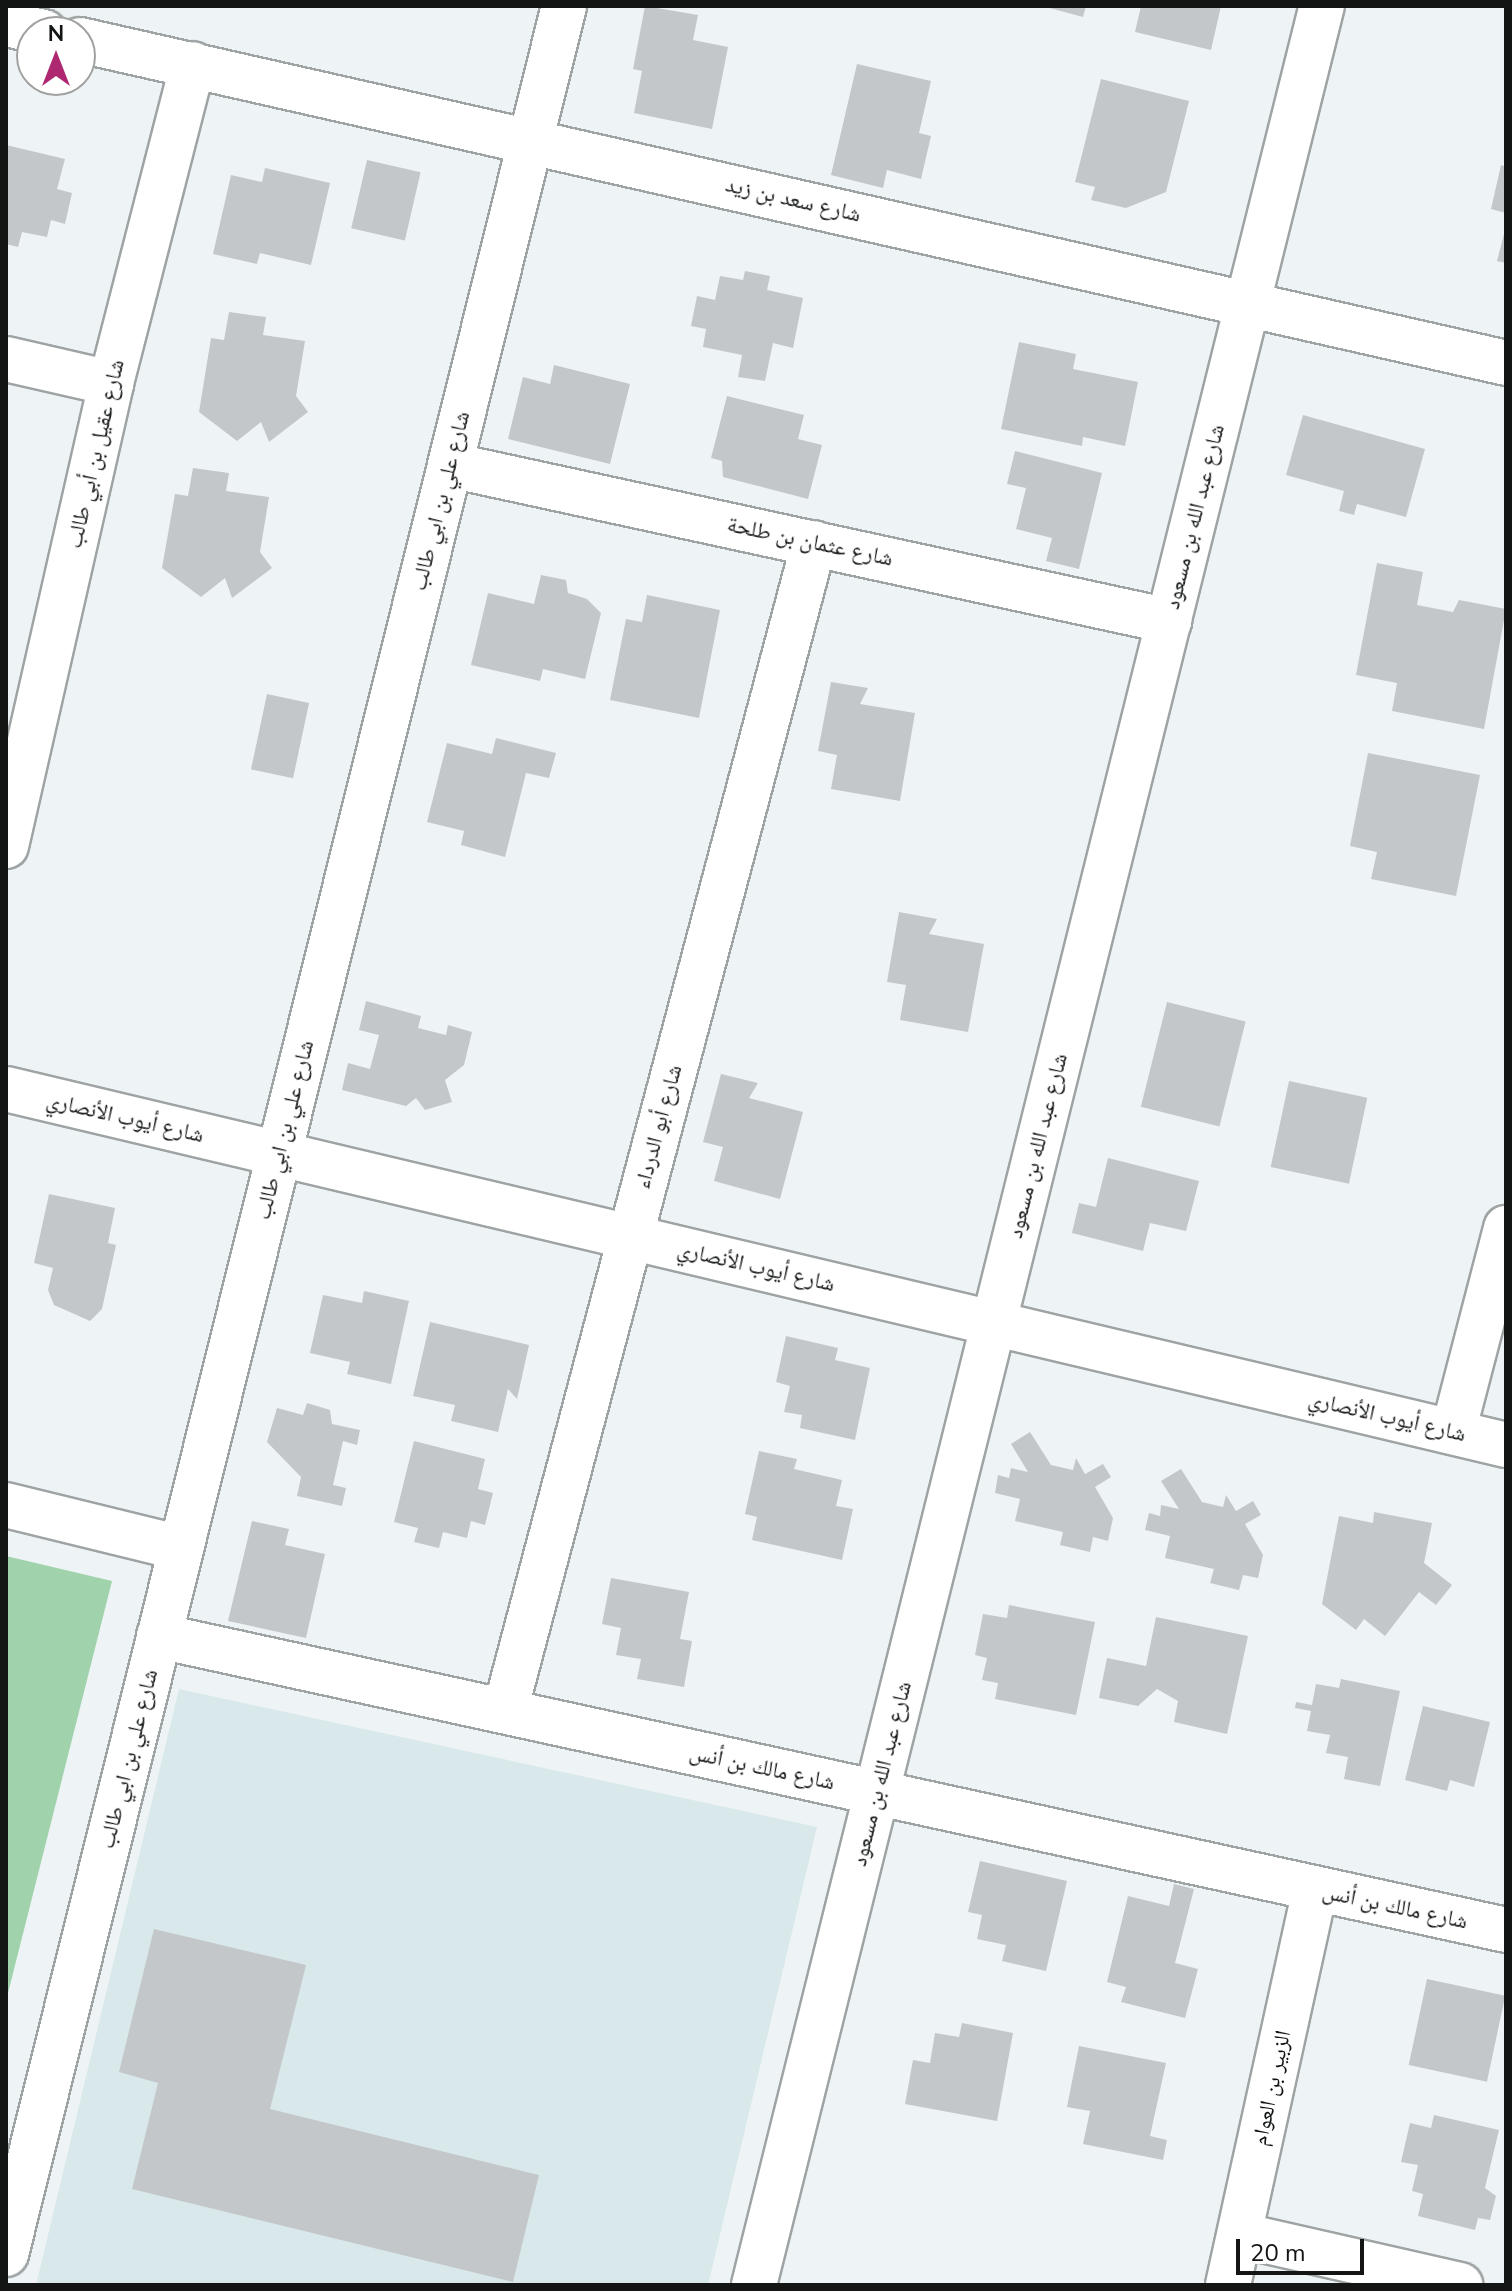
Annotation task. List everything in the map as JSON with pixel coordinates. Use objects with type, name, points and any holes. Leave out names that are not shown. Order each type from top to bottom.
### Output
[{"type":"street","name":"شارع علي بن ابي طالب","points":[[6,2254],[564,6]]},
{"type":"street","name":"شارع عبد الله بن مسعود","points":[[754,2285],[1322,6]]},
{"type":"street","name":"شارع سعد بن زيد","points":[[96,43],[1506,363]]},
{"type":"street","name":"شارع عقيل بن أبي طالب","points":[[6,846],[23,695],[111,383],[193,64]]},
{"type":"street","points":[[6,359],[111,383]]},
{"type":"street","name":"شارع عثمان بن طلحة","points":[[450,465],[1169,621]]},
{"type":"street","name":"شارع أبو الدرداء","points":[[505,1711],[814,543]]},
{"type":"street","name":"شارع أيوب الأنصاري","points":[[6,1089],[1506,1445]]},
{"type":"street","points":[[1453,1432],[1506,1228]]},
{"type":"street","points":[[6,1505],[181,1548]]},
{"type":"street","name":"شارع مالك بن أنس","points":[[159,1636],[1506,1930]]},
{"type":"street","name":"الزبير بن العوام","points":[[1228,2285],[1315,1890]]},
{"type":"street","points":[[1240,2235],[1460,2285]]},
{"type":"shaded area","points":[[179,1689],[817,1827],[708,2285],[36,2285]]},
{"type":"green space","points":[[6,1556],[112,1581],[6,2001]]},
{"type":"building","points":[[645,6],[698,15],[693,40],[728,47],[712,129],[634,113],[642,71],[633,69]]},
{"type":"building","points":[[1042,6],[1086,6],[1083,17]]},
{"type":"building","points":[[1141,6],[1221,6],[1211,50],[1135,32]]},
{"type":"building","points":[[857,64],[931,81],[919,133],[931,136],[921,179],[887,170],[883,188],[831,175]]},
{"type":"building","points":[[1101,79],[1189,101],[1166,192],[1126,208],[1091,200],[1095,187],[1075,182]]},
{"type":"building","points":[[6,145],[65,159],[57,189],[72,193],[65,224],[51,220],[47,237],[22,232],[18,247],[6,244]]},
{"type":"building","points":[[367,160],[421,172],[405,241],[351,228]]},
{"type":"building","points":[[1501,165],[1506,167],[1506,213],[1491,209]]},
{"type":"building","points":[[265,168],[330,183],[311,265],[260,253],[257,264],[213,254],[231,175],[262,182]]},
{"type":"building","points":[[1506,230],[1506,263],[1497,261]]},
{"type":"building","points":[[745,271],[770,276],[767,290],[803,298],[793,348],[773,343],[765,381],[738,377],[742,355],[703,347],[706,329],[691,326],[697,296],[715,300],[720,276],[743,280]]},
{"type":"building","points":[[229,312],[266,317],[263,335],[305,341],[296,396],[308,412],[269,442],[261,422],[237,441],[199,412],[211,338],[224,340]]},
{"type":"building","points":[[1019,342],[1076,354],[1073,369],[1138,382],[1125,446],[1083,437],[1082,446],[1001,429]]},
{"type":"building","points":[[554,365],[630,384],[610,464],[508,439],[523,377],[550,384]]},
{"type":"building","points":[[727,396],[804,415],[798,439],[822,445],[808,499],[723,477],[722,461],[711,458]]},
{"type":"building","points":[[1303,415],[1425,449],[1406,517],[1357,504],[1354,515],[1339,511],[1344,491],[1286,475]]},
{"type":"building","points":[[1015,451],[1102,473],[1079,569],[1046,561],[1052,538],[1016,529],[1026,488],[1007,484]]},
{"type":"building","points":[[193,468],[229,473],[226,491],[269,497],[260,552],[272,568],[232,598],[225,578],[201,597],[162,568],[175,494],[188,496]]},
{"type":"building","points":[[1377,563],[1423,572],[1417,605],[1453,612],[1459,600],[1506,609],[1484,729],[1392,711],[1397,683],[1356,675]]},
{"type":"building","points":[[541,575],[566,580],[568,593],[587,599],[601,613],[585,679],[543,669],[540,681],[471,665],[488,593],[534,604]]},
{"type":"building","points":[[647,595],[720,610],[699,718],[610,700],[626,619],[642,622]]},
{"type":"building","points":[[831,682],[868,688],[860,704],[915,713],[900,801],[831,789],[837,755],[818,751]]},
{"type":"building","points":[[267,694],[309,703],[293,778],[251,769]]},
{"type":"building","points":[[496,738],[556,753],[549,778],[526,773],[505,857],[461,845],[464,831],[427,822],[447,743],[492,754]]},
{"type":"building","points":[[1368,753],[1480,775],[1456,896],[1371,879],[1377,852],[1350,846]]},
{"type":"building","points":[[899,912],[937,919],[929,934],[984,944],[968,1032],[900,1020],[906,985],[887,982]]},
{"type":"building","points":[[366,1001],[421,1016],[418,1028],[446,1035],[448,1025],[472,1032],[464,1065],[445,1080],[452,1102],[425,1110],[416,1098],[406,1106],[342,1090],[348,1063],[370,1069],[379,1035],[359,1030]]},
{"type":"building","points":[[1167,1002],[1246,1022],[1219,1126],[1141,1107]]},
{"type":"building","points":[[721,1074],[758,1083],[749,1098],[803,1112],[780,1199],[714,1181],[723,1147],[703,1142]]},
{"type":"building","points":[[1289,1081],[1367,1098],[1349,1184],[1271,1167]]},
{"type":"building","points":[[1108,1158],[1199,1181],[1186,1231],[1150,1223],[1143,1251],[1072,1233],[1079,1203],[1096,1207]]},
{"type":"building","points":[[49,1194],[115,1208],[108,1243],[116,1245],[102,1309],[90,1321],[54,1305],[48,1290],[53,1268],[34,1263]]},
{"type":"building","points":[[364,1291],[409,1301],[391,1384],[347,1374],[350,1362],[310,1353],[323,1295],[362,1303]]},
{"type":"building","points":[[430,1322],[529,1345],[517,1399],[508,1389],[498,1432],[451,1421],[455,1405],[413,1396]]},
{"type":"building","points":[[786,1336],[838,1348],[835,1360],[870,1368],[855,1440],[800,1428],[802,1415],[784,1412],[790,1386],[776,1382]]},
{"type":"building","points":[[307,1403],[330,1410],[332,1424],[360,1430],[357,1445],[343,1441],[333,1485],[346,1488],[342,1506],[297,1496],[301,1477],[267,1442],[277,1408],[303,1415]]},
{"type":"building","points":[[1030,1432],[1051,1465],[1073,1470],[1076,1458],[1085,1474],[1103,1464],[1111,1477],[1095,1487],[1113,1518],[1108,1541],[1093,1537],[1090,1552],[1060,1545],[1063,1532],[1015,1521],[1020,1499],[995,1493],[998,1475],[1009,1478],[1011,1468],[1028,1472],[1011,1444]]},
{"type":"building","points":[[414,1441],[485,1459],[478,1489],[493,1493],[485,1525],[471,1521],[467,1538],[443,1532],[439,1548],[414,1542],[418,1528],[394,1522]]},
{"type":"building","points":[[759,1451],[797,1459],[794,1469],[842,1480],[836,1506],[853,1509],[842,1560],[752,1540],[757,1517],[745,1514]]},
{"type":"building","points":[[1181,1469],[1202,1502],[1223,1507],[1226,1495],[1236,1511],[1253,1501],[1261,1515],[1245,1524],[1263,1555],[1258,1578],[1243,1575],[1239,1590],[1210,1583],[1214,1569],[1165,1558],[1170,1536],[1145,1530],[1149,1513],[1160,1516],[1161,1505],[1179,1509],[1161,1481]]},
{"type":"building","points":[[1374,1512],[1432,1523],[1424,1563],[1452,1585],[1436,1605],[1419,1592],[1385,1636],[1364,1619],[1356,1630],[1322,1604],[1339,1516],[1373,1523]]},
{"type":"building","points":[[252,1521],[289,1529],[285,1545],[325,1554],[306,1638],[228,1621]]},
{"type":"building","points":[[611,1578],[689,1592],[680,1639],[692,1641],[684,1687],[637,1679],[641,1659],[616,1655],[621,1628],[602,1624]]},
{"type":"building","points":[[1009,1605],[1095,1622],[1076,1715],[995,1699],[998,1683],[982,1680],[987,1658],[975,1655],[983,1614],[1007,1618]]},
{"type":"building","points":[[1156,1617],[1248,1636],[1227,1734],[1174,1722],[1178,1701],[1157,1689],[1138,1706],[1099,1698],[1107,1658],[1146,1666]]},
{"type":"building","points":[[1341,1679],[1400,1691],[1380,1786],[1344,1779],[1348,1757],[1326,1753],[1330,1735],[1307,1731],[1311,1711],[1295,1708],[1296,1702],[1312,1705],[1316,1684],[1339,1688]]},
{"type":"building","points":[[1423,1706],[1490,1722],[1474,1787],[1450,1780],[1447,1791],[1405,1780]]},
{"type":"building","points":[[980,1861],[1067,1881],[1046,1971],[1002,1961],[1006,1945],[977,1939],[982,1915],[968,1912]]},
{"type":"building","points":[[1174,1884],[1194,1889],[1175,1963],[1198,1969],[1185,2018],[1121,2002],[1126,1987],[1107,1982],[1128,1896],[1169,1906]]},
{"type":"building","points":[[154,1929],[306,1965],[270,2109],[539,2175],[513,2282],[132,2189],[158,2083],[119,2072]]},
{"type":"building","points":[[1427,1979],[1505,1996],[1487,2082],[1409,2065]]},
{"type":"building","points":[[962,2023],[1013,2033],[997,2121],[905,2104],[913,2060],[930,2063],[935,2033],[959,2037]]},
{"type":"building","points":[[1079,2046],[1166,2063],[1150,2136],[1167,2140],[1163,2160],[1083,2144],[1090,2111],[1067,2107]]},
{"type":"building","points":[[1434,2115],[1499,2130],[1485,2188],[1496,2196],[1490,2220],[1478,2218],[1475,2230],[1418,2216],[1423,2194],[1412,2191],[1418,2165],[1401,2162],[1410,2123],[1431,2128]]}]
